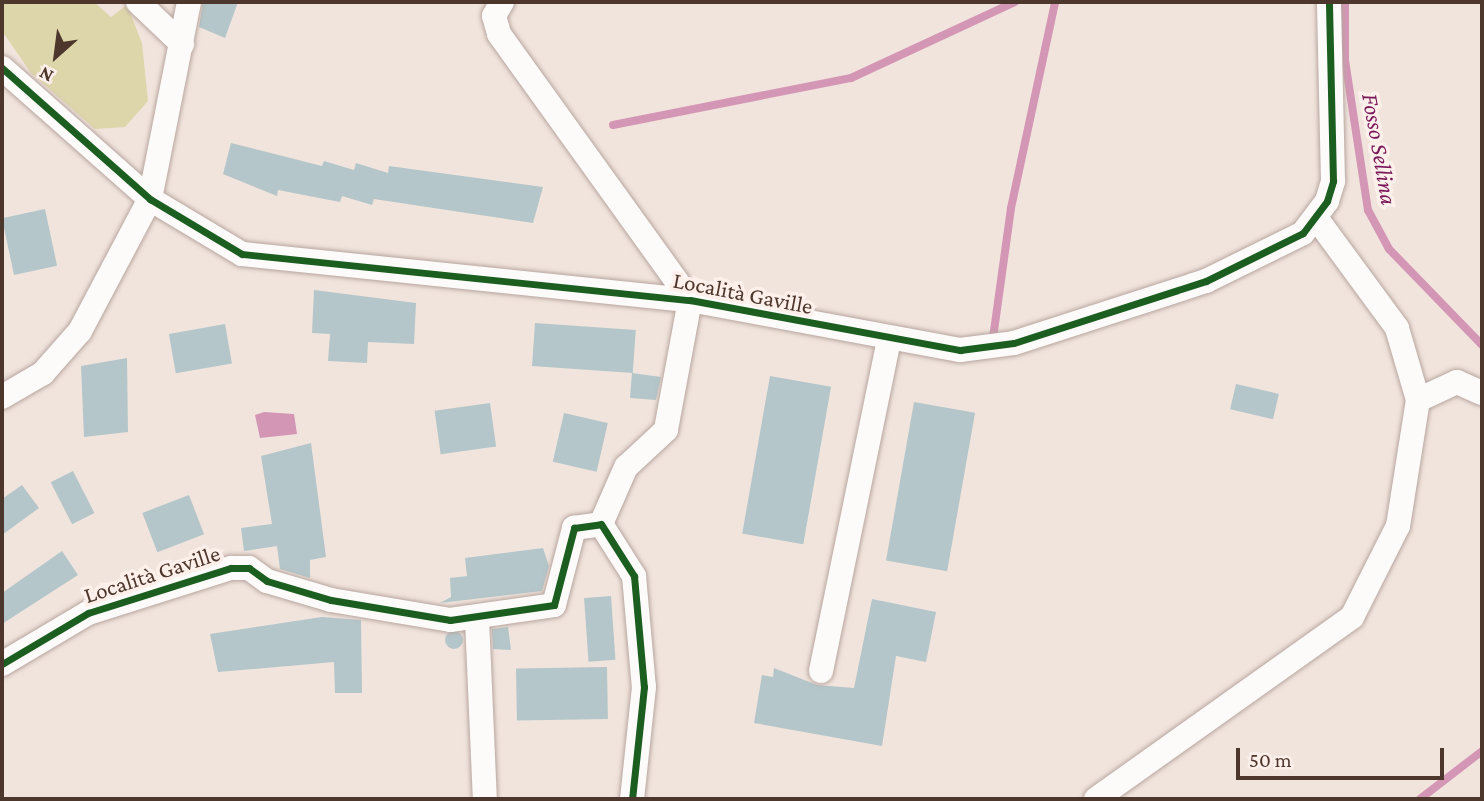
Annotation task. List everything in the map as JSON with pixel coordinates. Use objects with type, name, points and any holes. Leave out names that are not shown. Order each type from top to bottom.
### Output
[{"type":"street","points":[[138,2],[182,44]]},
{"type":"street","points":[[2,397],[43,373],[80,331],[150,199],[189,2]]},
{"type":"street","name":"Località Gaville","points":[[2,664],[88,612],[231,568],[331,600],[477,619],[554,605],[574,528],[601,524],[626,467],[666,430],[690,300],[499,34],[494,16],[502,2]]},
{"type":"street","points":[[1096,799],[1352,617],[1398,526],[1418,400],[1397,328],[1317,219],[1333,181],[1329,2]]},
{"type":"street","name":"Località Gaville","points":[[2,68],[150,199],[224,247],[280,262],[690,300],[889,341],[960,350],[1039,336],[1206,281],[1303,233],[1317,219]]},
{"type":"street","points":[[821,671],[889,341]]},
{"type":"street","points":[[1418,400],[1457,382],[1482,393]]},
{"type":"street","points":[[601,524],[634,576],[644,687],[632,799]]},
{"type":"street","points":[[477,619],[485,799]]},
{"type":"shaded area","points":[[2,2],[94,2],[111,17],[127,5],[142,43],[148,101],[125,127],[95,129],[31,73],[2,31]]},
{"type":"shaded area","points":[[264,412],[294,414],[297,434],[260,438],[255,415]]},
{"type":"building","points":[[203,2],[238,2],[225,38],[199,27]]},
{"type":"building","points":[[231,143],[322,166],[324,161],[354,170],[356,163],[388,173],[389,166],[543,187],[533,223],[374,199],[372,205],[342,196],[340,202],[278,190],[277,196],[223,174]]},
{"type":"building","points":[[45,209],[57,266],[14,275],[2,218]]},
{"type":"building","points":[[314,290],[416,303],[414,344],[368,342],[367,363],[328,361],[330,334],[312,333]]},
{"type":"building","points":[[535,323],[636,330],[633,373],[532,366]]},
{"type":"building","points":[[225,324],[232,363],[176,373],[169,334]]},
{"type":"building","points":[[127,358],[128,432],[84,437],[81,366]]},
{"type":"building","points":[[632,373],[661,377],[656,400],[630,398]]},
{"type":"building","points":[[770,376],[831,387],[803,544],[742,534]]},
{"type":"building","points":[[1236,384],[1279,394],[1273,419],[1230,409]]},
{"type":"building","points":[[914,402],[975,413],[947,571],[886,561]]},
{"type":"building","points":[[490,403],[496,447],[441,454],[435,411]]},
{"type":"building","points":[[564,413],[608,423],[597,472],[553,462]]},
{"type":"building","points":[[311,443],[326,557],[310,560],[310,578],[280,569],[277,546],[244,551],[241,528],[272,524],[261,456]]},
{"type":"building","points":[[73,471],[94,513],[72,524],[51,482]]},
{"type":"building","points":[[22,485],[39,508],[2,535],[2,499]]},
{"type":"building","points":[[189,495],[204,534],[157,552],[142,513]]},
{"type":"building","points":[[543,548],[549,566],[542,591],[440,603],[451,597],[450,578],[467,576],[465,558]]},
{"type":"building","points":[[62,551],[78,575],[2,624],[2,593]]},
{"type":"building","points":[[611,596],[615,660],[589,662],[584,598]]},
{"type":"building","points":[[872,599],[936,612],[926,662],[896,656],[882,746],[754,723],[762,675],[773,677],[774,668],[817,685],[854,688]]},
{"type":"building","points":[[322,617],[361,620],[362,693],[335,693],[334,662],[218,672],[210,634]]},
{"type":"building","points":[[508,627],[511,650],[493,649],[492,629]]},
{"type":"building","points":[[454,631],[460,634],[463,640],[460,646],[454,649],[448,646],[445,640],[448,634]]},
{"type":"building","points":[[607,667],[608,719],[517,721],[516,669]]},
{"type":"waterway","points":[[613,125],[851,78],[1015,2]]},
{"type":"waterway","points":[[993,338],[1011,208],[1055,2]]},
{"type":"waterway","name":"Fosso Sellina","points":[[1345,2],[1345,60],[1368,210],[1389,249],[1482,345]]},
{"type":"waterway","points":[[1420,799],[1482,751]]},
{"type":"cycle path","points":[[2,68],[150,199],[242,254],[690,300],[960,350],[1014,343],[1206,281],[1303,233],[1327,201],[1333,181],[1329,2]]},
{"type":"cycle path","points":[[2,664],[88,613],[231,568],[249,568],[267,581],[331,600],[450,620],[554,605],[574,528],[601,524],[634,576],[644,687],[632,799]]}]
